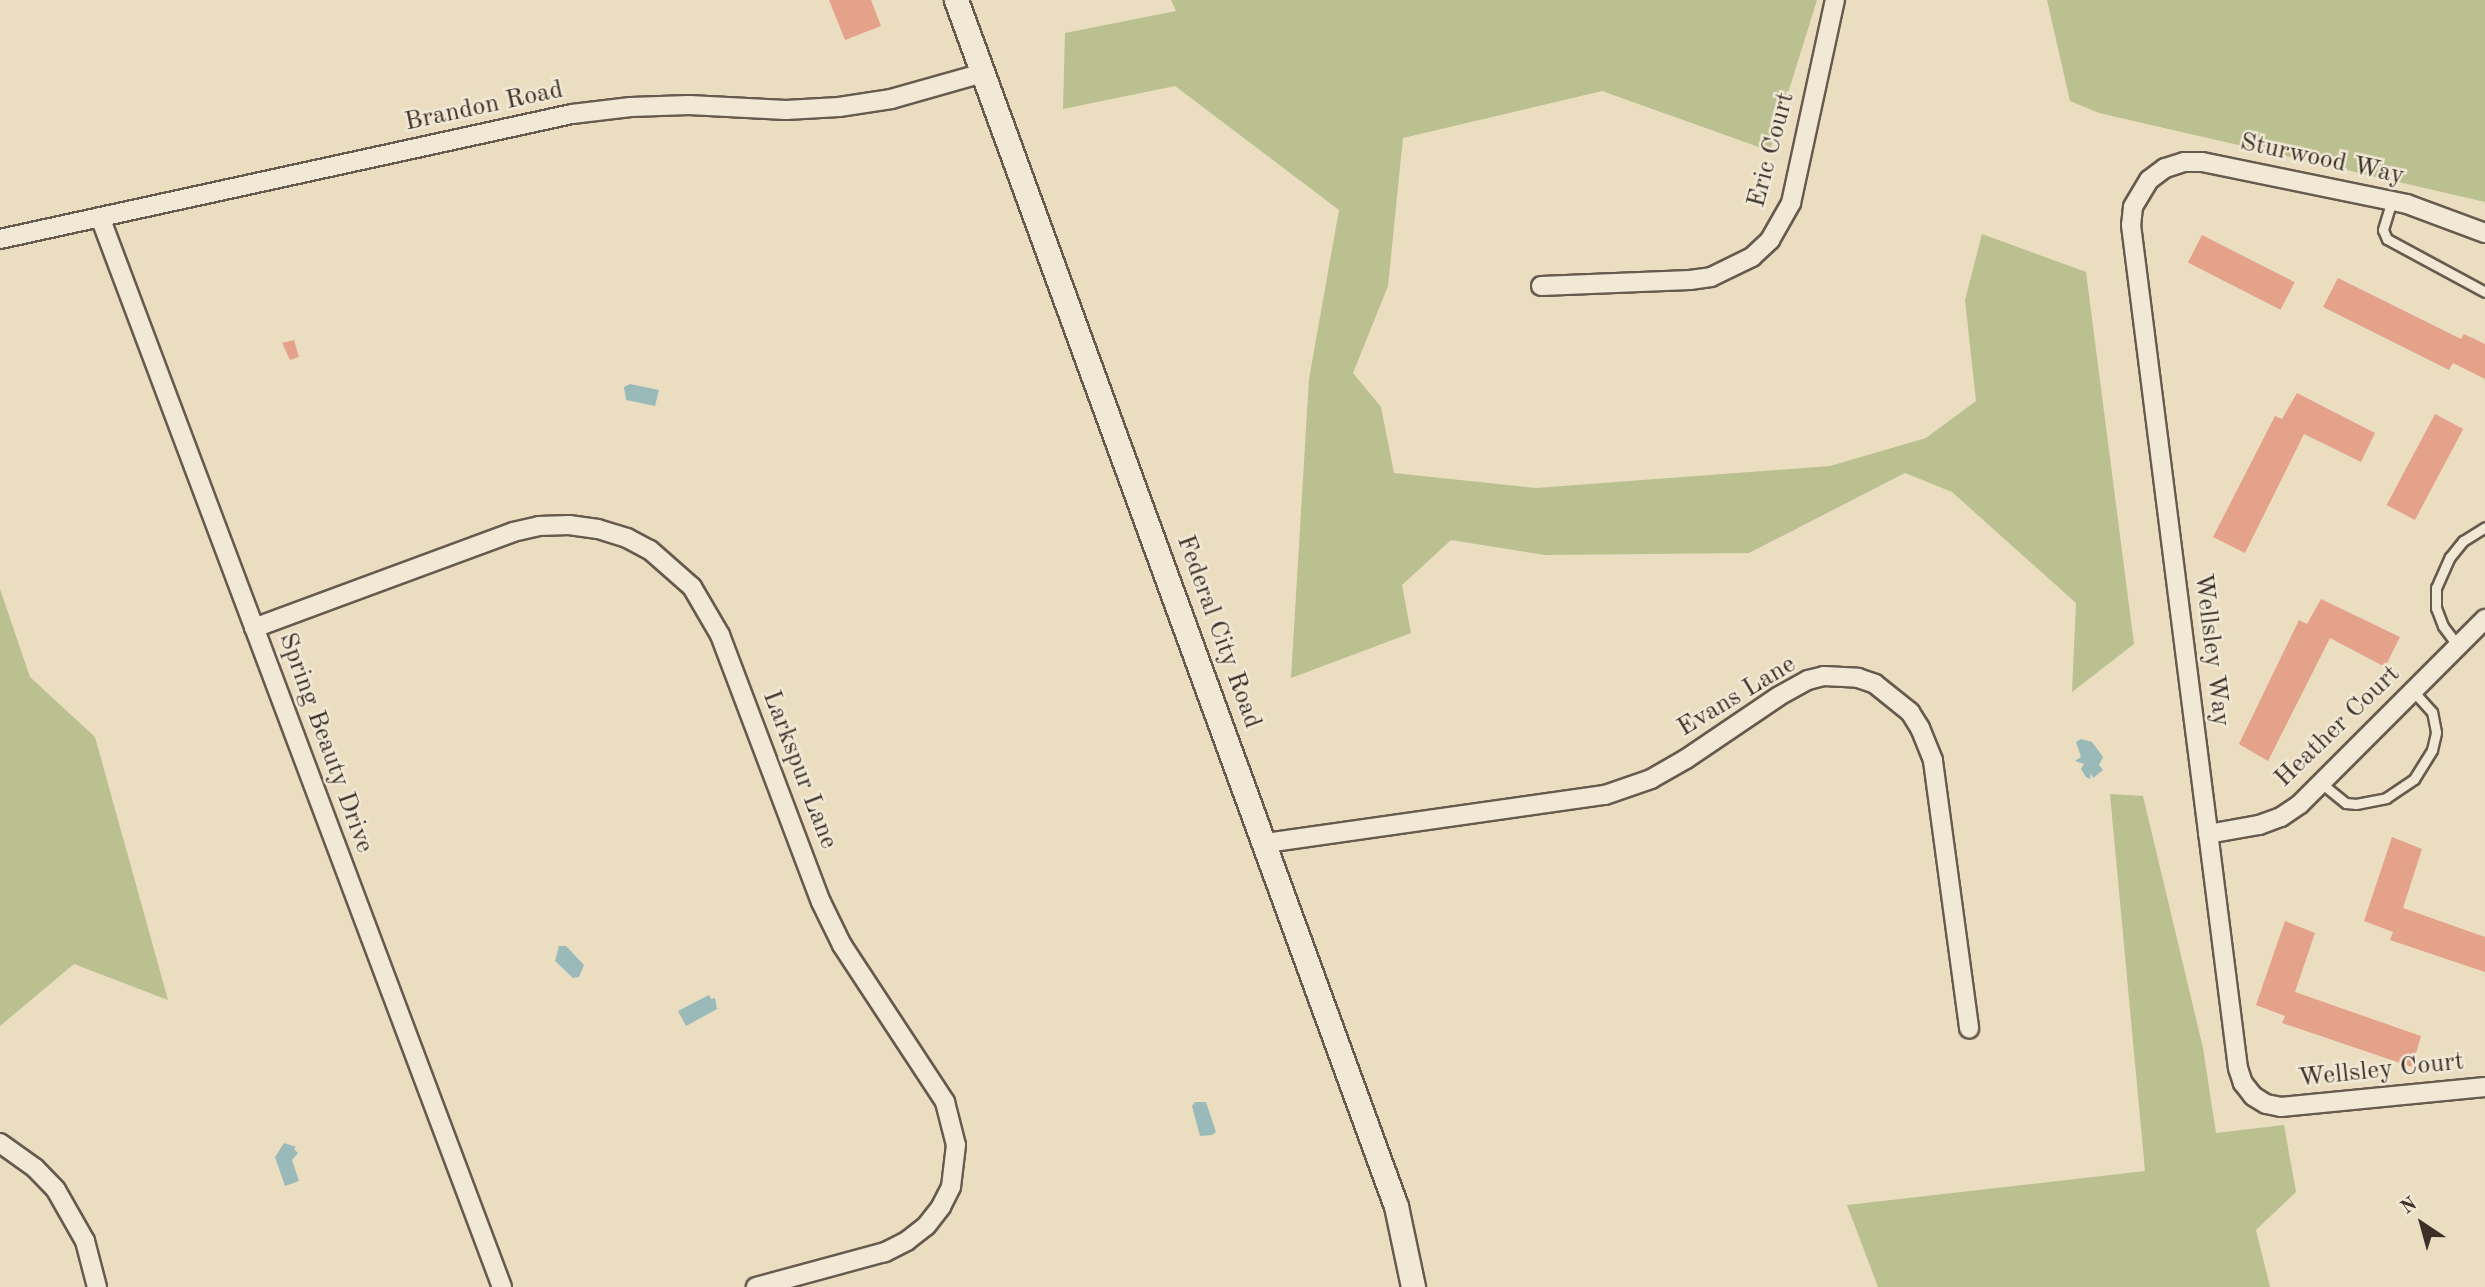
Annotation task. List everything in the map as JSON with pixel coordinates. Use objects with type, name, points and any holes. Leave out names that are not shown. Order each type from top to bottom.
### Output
[{"type":"street","name":"Federal City Road","points":[[956,0],[1266,843],[1396,1206],[1413,1287]]},
{"type":"street","name":"Eric Court","points":[[1541,286],[1711,277],[1733,269],[1761,248],[1783,220],[1791,203],[1835,0]]},
{"type":"street","name":"Brandon Road","points":[[0,239],[572,114],[631,107],[689,105],[786,110],[839,107],[891,99],[983,73]]},
{"type":"street","name":"Sturwood Way","points":[[2149,180],[2165,168],[2184,162],[2202,162],[2392,200],[2445,215],[2485,233]]},
{"type":"street","name":"Wellsley Way","points":[[2149,180],[2133,207],[2131,225],[2238,1068],[2243,1083],[2253,1096],[2266,1104],[2281,1107]]},
{"type":"street","name":"Spring Beauty Drive","points":[[100,217],[502,1287]]},
{"type":"street","name":"Larkspur Lane","points":[[254,628],[513,532],[539,526],[588,527],[626,538],[658,556],[692,587],[720,635],[821,902],[842,945],[945,1101],[957,1145],[951,1187],[941,1207],[926,1226],[907,1241],[885,1252],[756,1287]]},
{"type":"street","name":"Heather Court","points":[[2208,834],[2259,825],[2281,817],[2321,783],[2485,620]]},
{"type":"street","name":"Evans Lane","points":[[1266,843],[1605,795],[1651,779],[1686,759],[1779,696],[1808,681],[1833,676],[1858,678],[1875,684],[1910,712],[1920,727],[1933,761],[1969,1029]]},
{"type":"street","name":"Wellsley Court","points":[[2281,1107],[2485,1087]]},
{"type":"street","points":[[0,1143],[35,1168],[56,1190],[85,1241],[97,1287]]},
{"type":"lane","points":[[2392,200],[2383,230],[2387,239],[2485,292]]},
{"type":"lane","points":[[2458,646],[2436,608],[2436,589],[2450,557],[2463,541],[2485,527]]},
{"type":"lane","points":[[2321,783],[2346,803],[2356,804],[2386,798],[2414,779],[2432,751],[2436,732],[2432,712],[2413,691]]},
{"type":"green space","points":[[1171,0],[1817,0],[1770,151],[1602,91],[1403,138],[1388,286],[1353,373],[1381,407],[1394,473],[1536,488],[1830,466],[1926,438],[1976,401],[1965,300],[1982,234],[2086,272],[2134,644],[2072,692],[2076,603],[1952,492],[1905,473],[1749,553],[1545,555],[1451,540],[1402,585],[1411,633],[1291,678],[1309,379],[1339,210],[1175,86],[1063,109],[1065,33],[1176,11]]},
{"type":"green space","points":[[2047,0],[2485,0],[2485,202],[2099,113],[2070,101]]},
{"type":"green space","points":[[0,589],[30,677],[95,737],[168,1000],[74,964],[0,1026]]},
{"type":"green space","points":[[2110,794],[2143,796],[2203,1048],[2216,1133],[2284,1125],[2296,1192],[2256,1230],[2270,1287],[1878,1287],[1847,1205],[2145,1171]]},
{"type":"water","points":[[630,384],[659,390],[655,406],[626,400],[624,387]]},
{"type":"water","points":[[2081,739],[2092,742],[2103,757],[2099,765],[2103,770],[2093,778],[2091,773],[2090,779],[2081,769],[2084,764],[2075,761],[2081,757],[2076,742]]},
{"type":"water","points":[[559,946],[566,946],[584,965],[579,977],[573,978],[555,961]]},
{"type":"water","points":[[709,995],[711,999],[715,998],[717,1009],[686,1026],[678,1011]]},
{"type":"water","points":[[1195,1102],[1206,1102],[1216,1132],[1212,1135],[1200,1136],[1192,1106]]},
{"type":"water","points":[[284,1143],[296,1147],[294,1149],[298,1153],[292,1160],[299,1181],[285,1186],[275,1157]]},
{"type":"building","points":[[829,0],[871,0],[881,26],[845,40]]},
{"type":"building","points":[[2202,235],[2295,282],[2281,310],[2188,263]]},
{"type":"building","points":[[2338,278],[2461,339],[2464,334],[2485,344],[2485,379],[2453,363],[2449,370],[2323,307]]},
{"type":"building","points":[[294,340],[299,357],[290,360],[282,343]]},
{"type":"building","points":[[2297,393],[2375,433],[2361,462],[2304,434],[2245,553],[2213,537],[2275,416],[2282,419]]},
{"type":"building","points":[[2435,414],[2463,429],[2415,520],[2387,505]]},
{"type":"building","points":[[2321,599],[2400,637],[2385,667],[2330,638],[2268,761],[2239,744],[2299,620],[2307,624]]},
{"type":"building","points":[[2392,837],[2422,849],[2403,908],[2485,937],[2485,972],[2390,940],[2393,932],[2364,921]]},
{"type":"building","points":[[2285,921],[2315,933],[2295,992],[2421,1036],[2412,1067],[2282,1023],[2285,1016],[2256,1005]]}]
